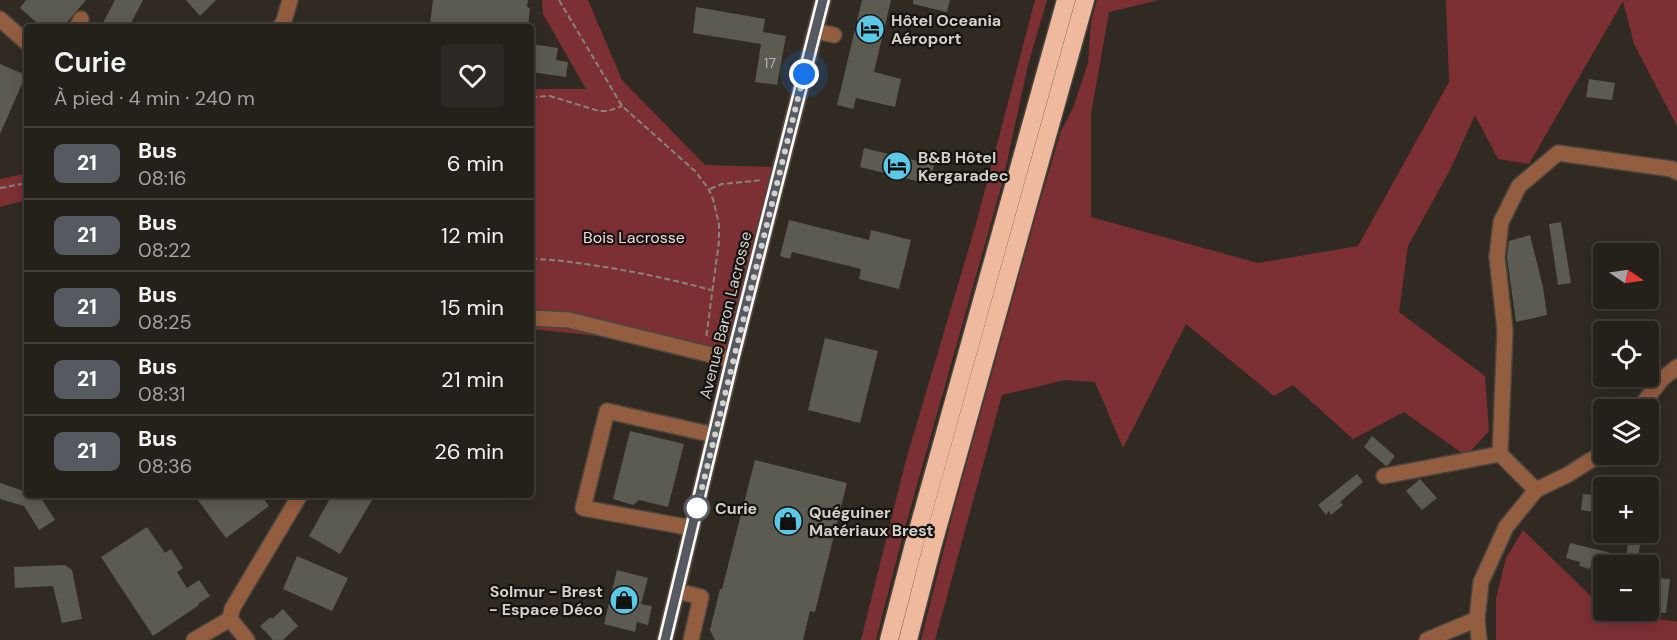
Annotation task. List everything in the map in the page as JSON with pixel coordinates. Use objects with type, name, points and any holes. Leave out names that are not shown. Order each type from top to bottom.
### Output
[{"type":"highway","points":[[889,640],[1066,0]]},
{"type":"highway","points":[[908,640],[1085,0]]},
{"type":"street","points":[[282,24],[290,0]]},
{"type":"street","name":"Avenue Baron Lacrosse","points":[[665,640],[732,360],[823,0]]},
{"type":"street","points":[[0,19],[24,40]]},
{"type":"street","points":[[815,31],[834,35]]},
{"type":"street","points":[[1536,490],[1500,454],[1505,330],[1497,257],[1500,222],[1519,186],[1558,153],[1672,169],[1677,172]]},
{"type":"street","points":[[534,318],[569,320],[732,360]]},
{"type":"street","points":[[1647,399],[1662,379],[1677,367]]},
{"type":"street","points":[[692,528],[584,508],[607,411],[714,435]]},
{"type":"street","points":[[1384,476],[1500,454]]},
{"type":"street","points":[[1479,640],[1477,619],[1481,582],[1506,527],[1536,490],[1593,459]]},
{"type":"street","points":[[194,640],[230,619],[232,609],[294,498]]},
{"type":"street","points":[[677,591],[701,597],[691,640]]},
{"type":"street","points":[[230,619],[248,640]]},
{"type":"street","points":[[1427,640],[1477,619]]},
{"type":"path","points":[[560,0],[622,106],[695,171],[713,199],[719,224],[719,241],[705,336],[706,354]]},
{"type":"path","points":[[534,97],[550,96],[599,111],[608,111],[622,106]]},
{"type":"path","points":[[709,190],[722,184],[778,181]]},
{"type":"path","points":[[0,188],[24,184]]},
{"type":"path","points":[[534,259],[635,272],[712,290]]},
{"type":"green space","name":"Bois Lacrosse","points":[[542,0],[588,0],[622,80],[705,165],[775,167],[727,349],[534,329],[534,89],[586,89],[543,14]]},
{"type":"green space","points":[[1035,0],[1047,0],[1028,65],[1003,180],[904,531],[876,640],[861,640],[906,460],[976,224]]},
{"type":"green space","points":[[1097,0],[1159,0],[1109,12],[1091,114],[1091,217],[1258,263],[1358,246],[1449,82],[1446,0],[1677,0],[1677,126],[1634,44],[1623,1],[1529,164],[1498,159],[1475,115],[1450,170],[1408,246],[1399,312],[1485,376],[1489,431],[1466,456],[1404,412],[1353,439],[1293,385],[1274,396],[1186,324],[1123,448],[1095,382],[1065,380],[1002,395],[935,640],[921,640],[954,509],[1038,208],[1061,131],[1073,108],[1088,63],[1091,22]]},
{"type":"green space","points":[[24,174],[24,201],[0,207],[0,179]]},
{"type":"green space","points":[[1523,530],[1593,598],[1593,621],[1659,621],[1659,619],[1677,622],[1677,640],[1496,640],[1496,599],[1506,558]]},
{"type":"building","points":[[26,0],[86,0],[66,24],[39,24],[20,8]]},
{"type":"building","points":[[115,0],[143,0],[131,24],[103,24]]},
{"type":"building","points":[[186,0],[216,0],[200,16]]},
{"type":"building","points":[[433,0],[528,0],[527,7],[530,8],[528,24],[430,24]]},
{"type":"building","name":"Hôtel Oceania Aéroport","points":[[862,0],[891,0],[874,72],[901,79],[895,107],[856,98],[853,109],[837,105]]},
{"type":"building","name":"Hôtel Oceania Aéroport","points":[[913,0],[950,0],[947,12],[913,4]]},
{"type":"building","points":[[696,7],[765,19],[763,32],[786,36],[777,85],[755,82],[761,44],[693,33]]},
{"type":"building","points":[[534,44],[558,48],[556,60],[568,62],[566,77],[534,72]]},
{"type":"building","points":[[0,64],[24,74],[24,80],[0,134]]},
{"type":"building","points":[[1589,79],[1615,83],[1612,100],[1586,97]]},
{"type":"building","points":[[864,148],[934,165],[929,184],[860,167]]},
{"type":"building","points":[[789,220],[869,240],[871,230],[911,240],[899,289],[859,279],[861,269],[792,252],[790,259],[780,256]]},
{"type":"building","points":[[1561,222],[1571,283],[1558,285],[1549,224]]},
{"type":"building","points":[[1530,235],[1543,287],[1547,315],[1516,322],[1507,257],[1509,241]]},
{"type":"building","points":[[825,338],[878,351],[860,423],[808,410]]},
{"type":"building","points":[[630,431],[684,444],[668,507],[639,500],[633,505],[613,499]]},
{"type":"building","points":[[1372,436],[1395,456],[1388,465],[1386,466],[1364,447]]},
{"type":"building","name":"Quéguiner Matériaux Brest","points":[[755,460],[847,483],[815,612],[810,611],[803,640],[715,640],[710,630]]},
{"type":"building","points":[[1357,474],[1363,482],[1340,502],[1343,505],[1331,515],[1329,511],[1326,515],[1318,505]]},
{"type":"building","points":[[1420,479],[1437,498],[1422,510],[1406,491]]},
{"type":"building","points":[[0,483],[24,491],[24,498],[41,498],[55,520],[39,530],[24,506],[0,499]]},
{"type":"building","points":[[1583,494],[1593,495],[1593,512],[1581,510]]},
{"type":"building","points":[[196,498],[263,498],[269,506],[226,538]]},
{"type":"building","points":[[330,498],[373,498],[340,554],[309,536]]},
{"type":"building","points":[[147,527],[165,553],[171,549],[183,568],[177,572],[187,588],[199,580],[210,596],[153,636],[101,557]]},
{"type":"building","points":[[1570,543],[1611,553],[1611,555],[1593,555],[1593,565],[1590,569],[1579,566],[1580,562],[1566,558]]},
{"type":"building","points":[[1628,543],[1640,543],[1638,555],[1626,555]]},
{"type":"building","points":[[297,556],[348,578],[332,611],[283,589]]},
{"type":"building","points":[[65,565],[72,570],[82,619],[62,623],[53,586],[15,588],[14,567]]},
{"type":"building","points":[[617,570],[648,578],[641,604],[652,606],[648,625],[637,622],[635,632],[604,624]]},
{"type":"building","points":[[1659,578],[1670,579],[1666,613],[1659,613]]},
{"type":"building","points":[[283,609],[298,626],[283,640],[273,640],[260,626]]},
{"type":"bus line","name":"21","points":[[665,640],[732,360],[823,0]]},
{"type":"place","name":"Hôtel Oceania Aéroport","points":[[870,29]]},
{"type":"place","name":"B&B Hôtel Kergaradec","points":[[897,166]]},
{"type":"place","name":"Curie","points":[[697,508]]},
{"type":"place","name":"Quéguiner Matériaux Brest","points":[[788,521]]},
{"type":"place","name":"Solmur - Brest - Espace Déco","points":[[624,600]]},
{"type":"route","points":[[697,508],[804,74]]}]
